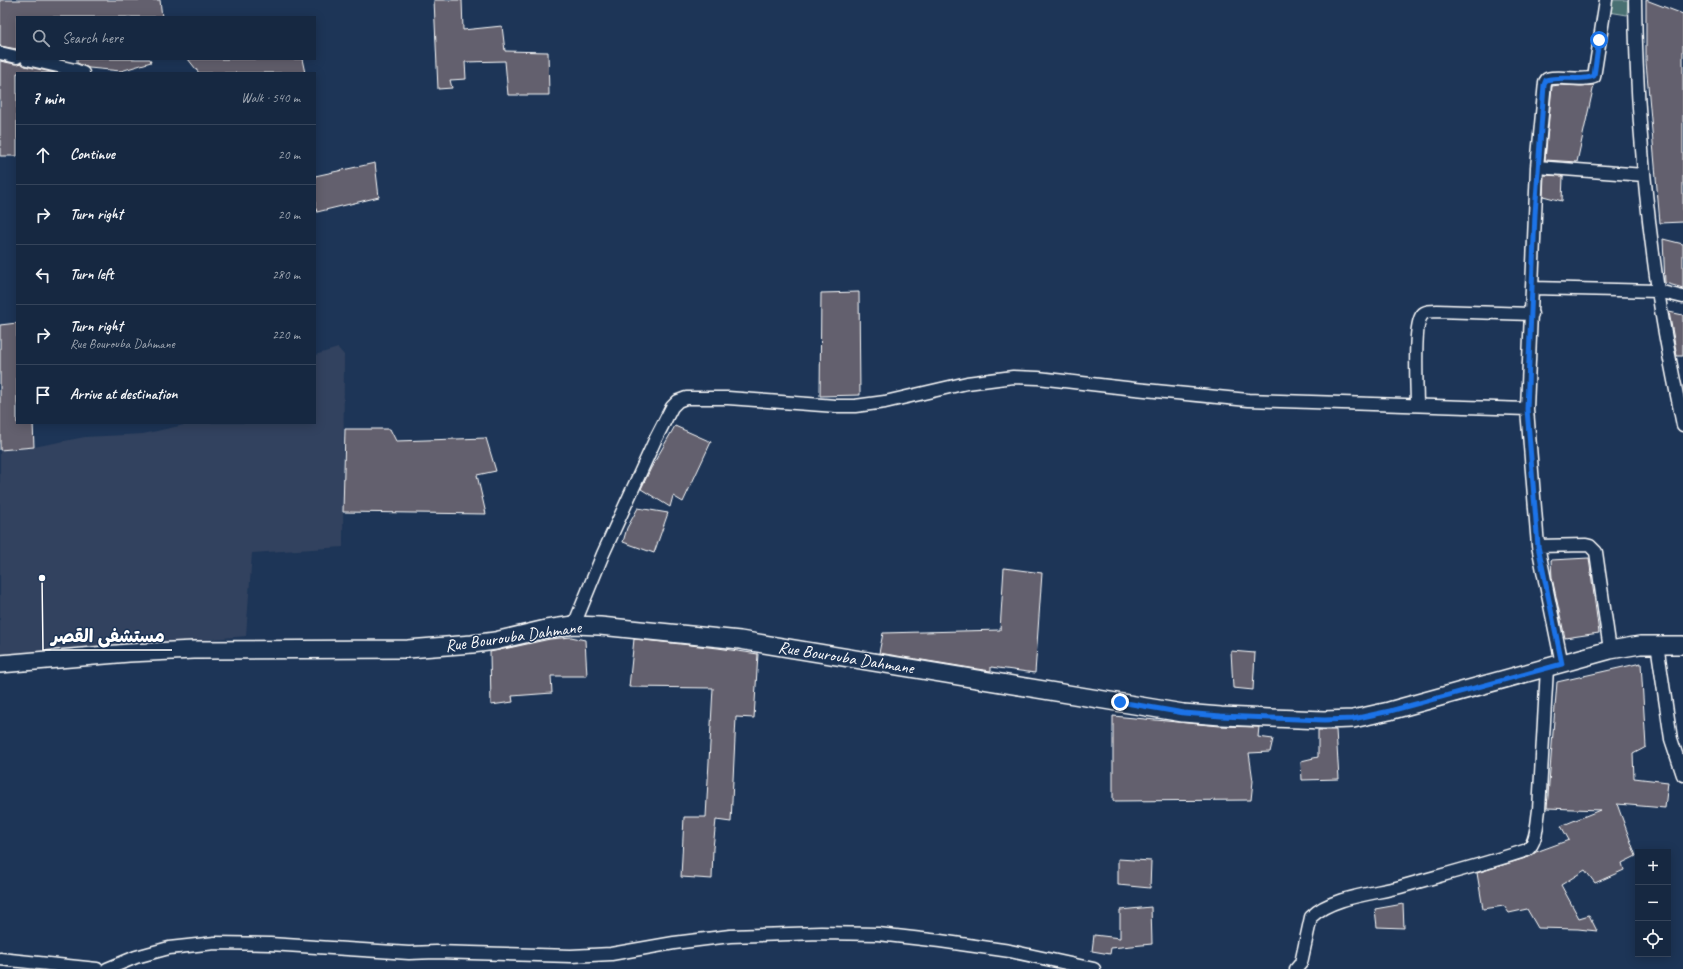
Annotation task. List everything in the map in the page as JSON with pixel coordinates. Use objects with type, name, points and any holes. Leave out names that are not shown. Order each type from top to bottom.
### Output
[{"type":"street","points":[[1296,969],[1301,963],[1311,917],[1326,906],[1349,898],[1378,892],[1466,868],[1530,848],[1536,829],[1539,810],[1554,666],[1538,546],[1527,409],[1538,167],[1546,80],[1594,76],[1606,0]]},
{"type":"street","points":[[1635,0],[1639,104],[1644,175],[1658,291],[1683,425]]},
{"type":"street","points":[[0,53],[16,57]]},
{"type":"street","points":[[31,60],[80,72]]},
{"type":"street","points":[[1538,167],[1644,175]]},
{"type":"street","points":[[1533,288],[1658,291],[1683,297]]},
{"type":"street","points":[[1417,405],[1416,349],[1418,323],[1422,315],[1437,310],[1532,314]]},
{"type":"street","points":[[574,625],[603,554],[656,438],[672,407],[678,401],[686,398],[728,398],[855,406],[885,402],[967,383],[1013,377],[1038,378],[1248,400],[1527,409]]},
{"type":"street","points":[[1538,546],[1586,545],[1590,546],[1596,552],[1610,650]]},
{"type":"street","name":"Rue Bourouba Dahmane","points":[[0,664],[129,653],[194,650],[408,649],[456,646],[495,641],[546,629],[574,625],[600,626],[740,640],[1184,713],[1324,720],[1353,719],[1390,711],[1610,650],[1657,644],[1683,646]]},
{"type":"street","points":[[1657,644],[1671,739],[1683,775]]},
{"type":"street","points":[[107,969],[136,957],[168,948],[215,943],[285,945],[409,953],[436,952],[571,956],[611,954],[674,943],[730,936],[821,933],[878,934],[940,941],[1010,951],[1094,969]]},
{"type":"street","points":[[0,960],[97,969]]},
{"type":"shaded area","points":[[338,348],[344,355],[343,547],[252,553],[246,636],[90,650],[0,654],[0,450],[34,447],[85,437],[143,434],[188,424],[316,424],[316,355]]},
{"type":"green space","points":[[1610,0],[1628,0],[1627,15],[1609,12]]},
{"type":"building","points":[[0,0],[160,0],[162,16],[16,16],[16,49],[0,46]]},
{"type":"building","points":[[434,0],[462,0],[463,30],[502,26],[505,51],[548,52],[549,95],[508,95],[505,61],[465,62],[466,79],[450,80],[452,88],[438,89]]},
{"type":"building","points":[[1646,0],[1683,14],[1683,222],[1660,223],[1646,62]]},
{"type":"building","points":[[77,60],[150,60],[151,62],[121,71],[89,68],[77,63]]},
{"type":"building","points":[[189,60],[302,60],[305,72],[198,72]]},
{"type":"building","points":[[0,61],[15,64],[21,63],[25,66],[51,72],[16,72],[16,156],[0,156]]},
{"type":"building","points":[[1594,85],[1577,162],[1545,160],[1552,86]]},
{"type":"building","points":[[375,163],[379,197],[317,212],[316,176]]},
{"type":"building","points":[[1544,175],[1563,176],[1562,201],[1543,196]]},
{"type":"building","points":[[1663,239],[1683,244],[1683,288],[1665,283]]},
{"type":"building","points":[[859,292],[860,395],[820,396],[821,293]]},
{"type":"building","points":[[1669,312],[1683,315],[1683,356],[1677,356]]},
{"type":"building","points":[[16,323],[16,424],[33,424],[34,447],[0,450],[0,325]]},
{"type":"building","points":[[675,426],[711,442],[683,502],[673,496],[670,507],[641,489]]},
{"type":"building","points":[[345,429],[390,429],[396,441],[486,438],[496,471],[477,475],[486,514],[343,512]]},
{"type":"building","points":[[638,508],[668,513],[654,553],[623,542],[627,528]]},
{"type":"building","points":[[1589,558],[1599,633],[1565,638],[1552,578],[1551,560]]},
{"type":"building","points":[[1004,568],[1042,573],[1035,673],[991,667],[991,671],[879,653],[883,633],[1000,630]]},
{"type":"building","points":[[571,637],[585,640],[587,676],[551,676],[552,693],[512,696],[513,702],[491,705],[490,652],[550,639]]},
{"type":"building","points":[[634,639],[758,654],[754,718],[736,717],[731,822],[716,820],[712,879],[681,877],[684,817],[706,817],[713,688],[629,687]]},
{"type":"building","points":[[1231,651],[1255,653],[1253,690],[1233,688]]},
{"type":"building","points":[[1641,663],[1646,747],[1633,754],[1634,778],[1668,782],[1665,808],[1617,804],[1635,853],[1635,856],[1622,863],[1624,870],[1595,883],[1585,870],[1561,885],[1579,918],[1589,915],[1597,931],[1538,928],[1527,909],[1509,913],[1504,906],[1483,909],[1477,873],[1529,857],[1536,852],[1569,840],[1561,826],[1600,810],[1547,808],[1557,682]]},
{"type":"building","points":[[1113,716],[1220,726],[1259,727],[1258,737],[1273,739],[1270,752],[1249,753],[1253,781],[1251,800],[1113,801]]},
{"type":"building","points":[[1318,730],[1336,730],[1339,779],[1302,780],[1301,761],[1318,757]]},
{"type":"building","points":[[1118,859],[1151,861],[1150,888],[1118,885]]},
{"type":"building","points":[[1403,904],[1404,928],[1377,927],[1375,909]]},
{"type":"building","points":[[1151,907],[1152,944],[1111,948],[1110,954],[1092,951],[1094,935],[1120,938],[1120,910]]},
{"type":"place","name":"مستشفى القصر","points":[[42,578]]},
{"type":"route","points":[[1120,702],[1184,713],[1221,716],[1324,720],[1353,719],[1390,711],[1562,664],[1547,597],[1538,546],[1527,409],[1535,214],[1544,85],[1546,80],[1550,78],[1592,78],[1594,76],[1599,40]]}]
